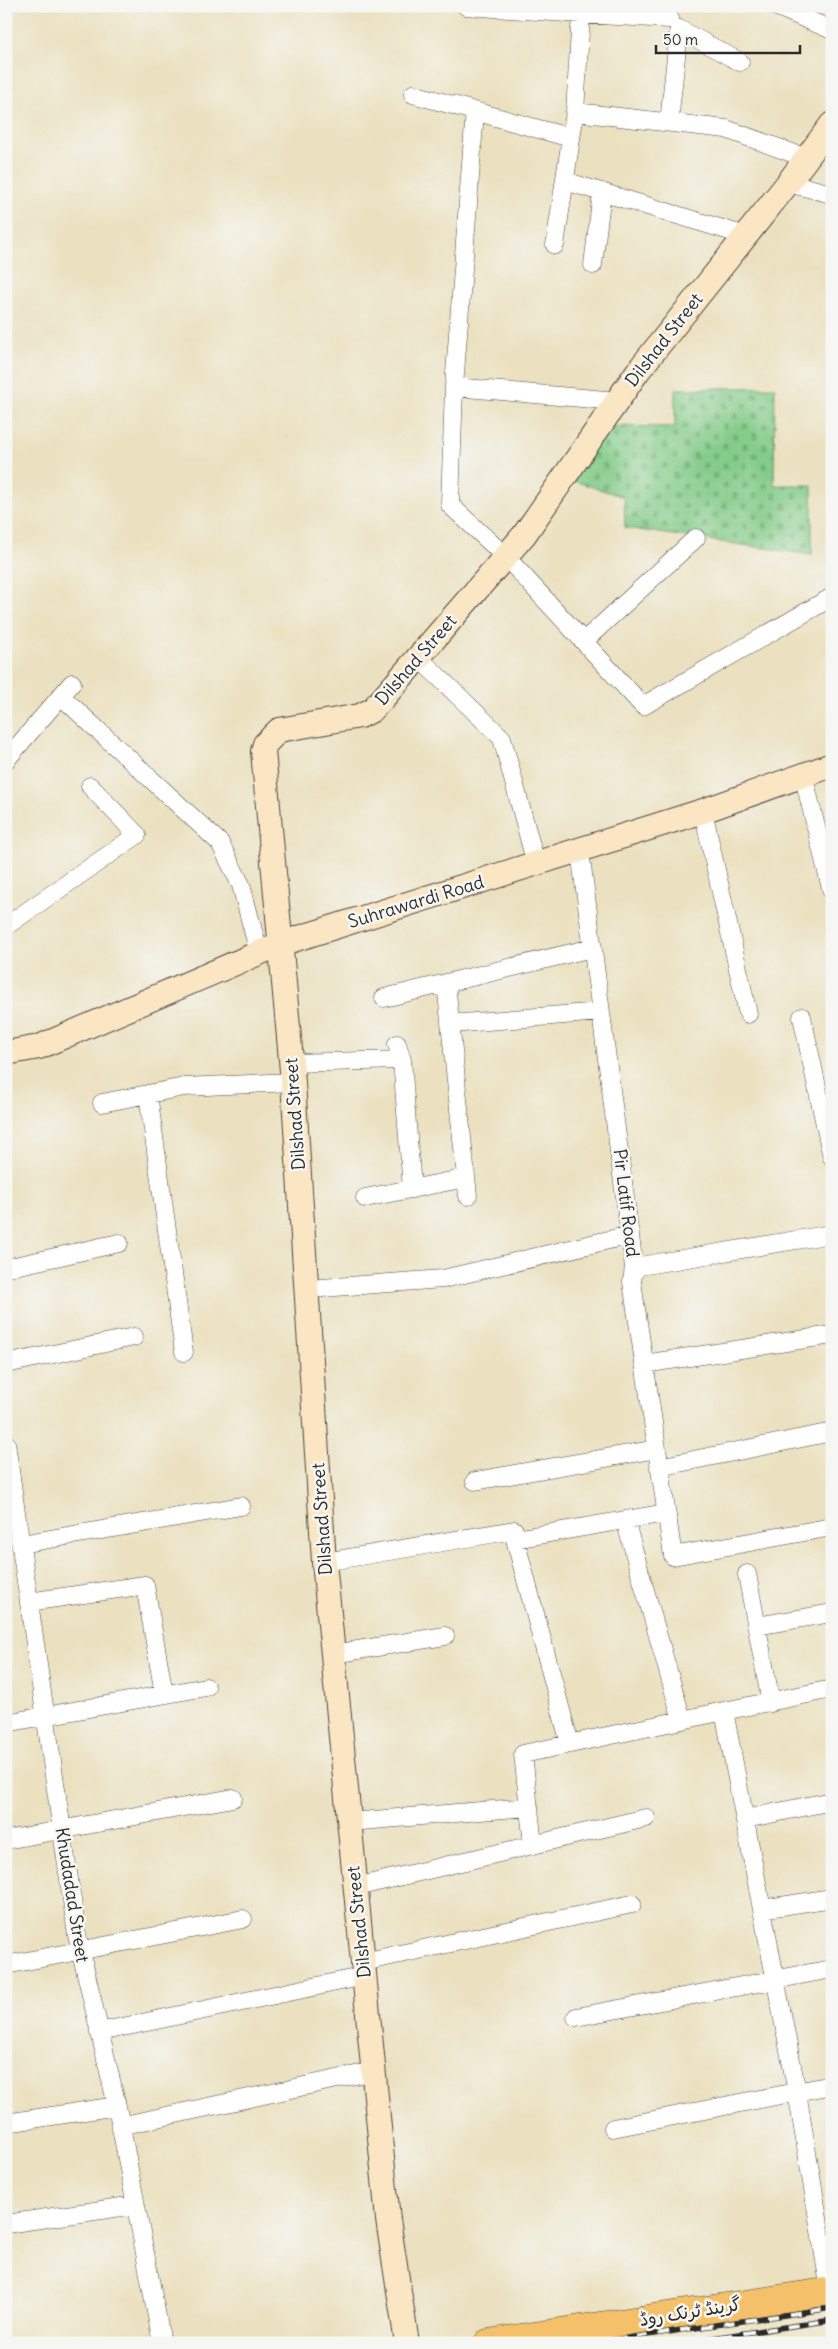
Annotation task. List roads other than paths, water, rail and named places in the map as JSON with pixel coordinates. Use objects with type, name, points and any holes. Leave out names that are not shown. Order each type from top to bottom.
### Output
[{"type":"main road","name":"گرینڈ ٹرنک روڈ","points":[[488,2343],[831,2291]]},
{"type":"street","points":[[466,6],[670,19]]},
{"type":"street","points":[[775,6],[832,30]]},
{"type":"street","points":[[555,245],[575,112],[581,14]]},
{"type":"street","points":[[669,122],[678,29],[740,62]]},
{"type":"street","points":[[413,94],[571,138]]},
{"type":"street","points":[[475,112],[454,387],[450,505],[506,557],[643,706],[832,597]]},
{"type":"street","points":[[575,112],[726,129],[806,158]]},
{"type":"street","name":"Dilshad Street","points":[[407,2343],[388,2220],[324,1562],[308,1288],[292,1072],[263,752],[265,744],[279,730],[344,720],[372,710],[524,535],[638,371],[746,236],[832,124]]},
{"type":"street","points":[[565,181],[746,236]]},
{"type":"street","points":[[788,182],[832,194]]},
{"type":"street","points":[[593,265],[602,192]]},
{"type":"street","points":[[454,387],[617,400]]},
{"type":"street","points":[[584,641],[696,538]]},
{"type":"street","points":[[418,658],[502,738],[536,864]]},
{"type":"street","points":[[8,756],[66,689],[220,843],[241,885],[259,953]]},
{"type":"street","name":"Suhrawardi Road","points":[[6,1053],[39,1047],[280,944],[580,851],[703,811],[832,765]]},
{"type":"street","points":[[803,774],[832,892]]},
{"type":"street","points":[[6,926],[137,835],[90,786]]},
{"type":"street","points":[[703,811],[748,1014]]},
{"type":"street","name":"Pir Latif Road","points":[[580,851],[634,1267],[632,1282],[673,1556],[832,1527]]},
{"type":"street","points":[[384,998],[592,948]]},
{"type":"street","points":[[446,983],[468,1196]]},
{"type":"street","points":[[450,1024],[600,1012]]},
{"type":"street","points":[[802,1017],[832,1157]]},
{"type":"street","points":[[102,1103],[184,1087],[292,1072],[400,1052],[412,1189]]},
{"type":"street","points":[[148,1094],[184,1352]]},
{"type":"street","points":[[365,1198],[466,1178]]},
{"type":"street","points":[[634,1267],[832,1234]]},
{"type":"street","points":[[308,1288],[443,1279],[630,1235]]},
{"type":"street","points":[[6,1268],[119,1243]]},
{"type":"street","points":[[644,1364],[832,1335]]},
{"type":"street","points":[[6,1364],[134,1337]]},
{"type":"street","points":[[475,1481],[658,1458],[832,1432]]},
{"type":"street","name":"Khudadad Street","points":[[6,1443],[80,1950],[116,2106],[162,2343]]},
{"type":"street","points":[[21,1544],[241,1506]]},
{"type":"street","points":[[515,1539],[666,1513]]},
{"type":"street","points":[[625,1520],[682,1720]]},
{"type":"street","points":[[324,1562],[514,1530],[570,1744]]},
{"type":"street","points":[[747,1574],[771,1702]]},
{"type":"street","points":[[29,1602],[146,1585],[164,1694]]},
{"type":"street","points":[[757,1626],[832,1613]]},
{"type":"street","points":[[333,1654],[445,1636]]},
{"type":"street","points":[[6,1723],[206,1687]]},
{"type":"street","points":[[533,1845],[523,1754],[832,1689]]},
{"type":"street","points":[[724,1712],[797,2092],[831,2291]]},
{"type":"street","points":[[6,1840],[233,1798]]},
{"type":"street","points":[[745,1819],[832,1801]]},
{"type":"street","points":[[350,1822],[529,1807]]},
{"type":"street","points":[[356,1887],[646,1818]]},
{"type":"street","points":[[762,1909],[832,1898]]},
{"type":"street","points":[[99,2032],[632,1904]]},
{"type":"street","points":[[6,1965],[243,1919]]},
{"type":"street","points":[[576,2017],[832,1969]]},
{"type":"street","points":[[120,2126],[374,2071]]},
{"type":"street","points":[[613,2128],[832,2085]]},
{"type":"street","points":[[6,2123],[116,2106]]},
{"type":"street","points":[[6,2224],[135,2204]]},
{"type":"railway","points":[[593,2343],[832,2308]]},
{"type":"railway","points":[[678,2343],[832,2320]]}]
